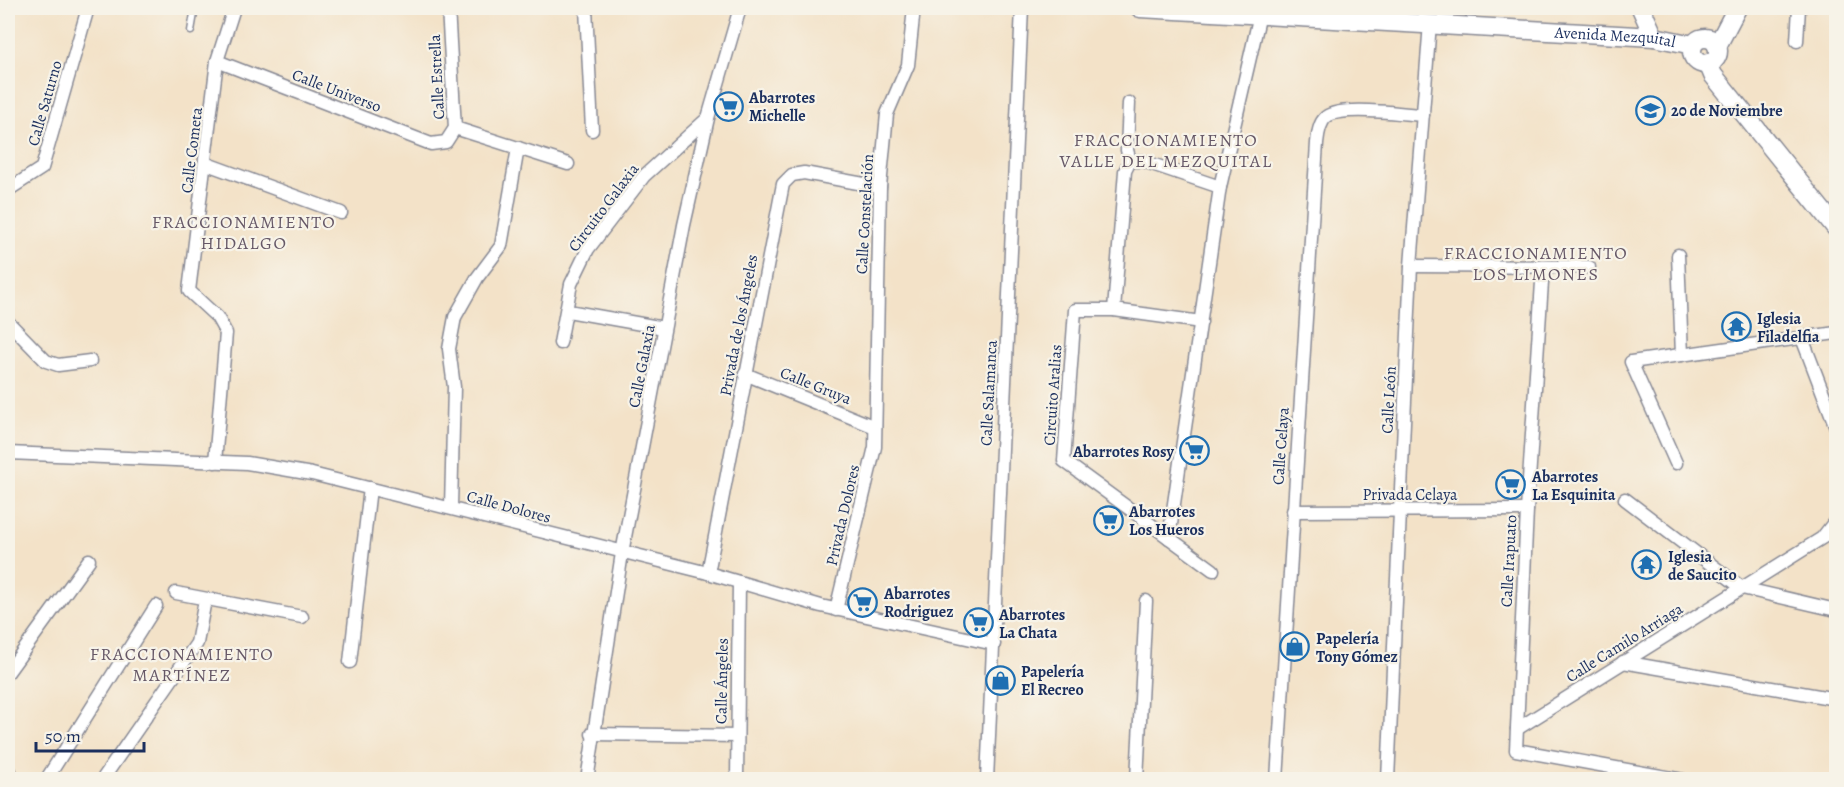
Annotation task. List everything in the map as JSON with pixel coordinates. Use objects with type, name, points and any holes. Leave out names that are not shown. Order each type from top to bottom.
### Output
[{"type":"street","name":"Calle Saturno","points":[[8,190],[42,168],[88,8]]},
{"type":"street","name":"Calle Cometa","points":[[215,462],[226,333],[217,317],[189,291],[207,164],[217,61],[234,8]]},
{"type":"street","name":"Calle Estrella","points":[[446,142],[455,128],[448,8]]},
{"type":"street","points":[[586,8],[592,130]]},
{"type":"street","name":"Calle Galaxia","points":[[586,780],[622,553],[664,328],[708,118],[740,8]]},
{"type":"street","name":"Calle Constelación","points":[[875,427],[880,187],[887,114],[908,65],[915,8]]},
{"type":"street","name":"Calle Salamanca","points":[[987,780],[1022,8]]},
{"type":"street","name":"Avenida Mezquital","points":[[1140,8],[1270,12],[1654,37],[1693,45]]},
{"type":"street","points":[[1362,19],[1379,8]]},
{"type":"street","points":[[1641,8],[1654,37]]},
{"type":"street","points":[[1708,63],[1717,55],[1717,46],[1737,8]]},
{"type":"street","points":[[1797,41],[1799,8]]},
{"type":"street","points":[[1213,570],[1169,538],[1220,187],[1270,12]]},
{"type":"street","name":"Calle León","points":[[1388,780],[1411,266],[1430,23]]},
{"type":"street","points":[[1708,63],[1694,59],[1693,45],[1706,38],[1717,46]]},
{"type":"street","name":"Calle Universo","points":[[217,61],[431,144],[446,142]]},
{"type":"street","points":[[1708,63],[1713,75],[1836,228]]},
{"type":"street","points":[[1129,103],[1127,150],[1131,161]]},
{"type":"street","name":"Calle Celaya","points":[[1277,780],[1317,143],[1320,126],[1326,117],[1341,111],[1423,115]]},
{"type":"street","name":"Circuito Galaxia","points":[[560,343],[568,311],[571,284],[588,249],[644,176],[708,118]]},
{"type":"street","points":[[455,128],[568,164]]},
{"type":"street","points":[[451,507],[454,387],[449,349],[455,317],[477,278],[501,246],[518,148]]},
{"type":"street","points":[[1131,161],[1143,161],[1220,187]]},
{"type":"street","points":[[1114,310],[1125,171],[1131,161]]},
{"type":"street","points":[[207,164],[341,213]]},
{"type":"street","name":"Privada de los Ángeles","points":[[708,573],[783,184],[792,175],[804,173],[880,187]]},
{"type":"street","points":[[1678,255],[1682,355]]},
{"type":"street","points":[[1411,266],[1589,267]]},
{"type":"street","name":"Calle Irapuato","points":[[1543,267],[1527,510],[1516,750],[1632,775]]},
{"type":"street","name":"Circuito Aralias","points":[[1169,538],[1064,461],[1075,310],[1114,310],[1201,322]]},
{"type":"street","points":[[568,311],[664,328]]},
{"type":"street","points":[[8,322],[46,361],[58,365],[90,361]]},
{"type":"street","points":[[1676,463],[1631,362],[1836,333]]},
{"type":"street","points":[[1802,338],[1836,427]]},
{"type":"street","name":"Calle Gruya","points":[[745,374],[875,427]]},
{"type":"street","name":"Privada Dolores","points":[[836,610],[875,447],[875,427]]},
{"type":"street","name":"Calle Dolores","points":[[8,453],[258,464],[312,474],[708,573],[836,610],[994,644]]},
{"type":"street","points":[[350,662],[370,488]]},
{"type":"street","points":[[1625,499],[1742,588],[1836,610]]},
{"type":"street","name":"Privada Celaya","points":[[1293,511],[1527,510]]},
{"type":"street","name":"Calle Camilo Arriaga","points":[[1517,729],[1822,538],[1836,520]]},
{"type":"street","points":[[8,672],[89,560]]},
{"type":"street","name":"Calle Ángeles","points":[[737,780],[739,582]]},
{"type":"street","points":[[176,593],[302,617]]},
{"type":"street","points":[[102,780],[197,643],[206,600]]},
{"type":"street","points":[[1137,780],[1146,601]]},
{"type":"street","points":[[46,780],[156,606]]},
{"type":"street","points":[[1623,662],[1836,699]]},
{"type":"street","points":[[592,734],[737,736]]},
{"type":"street","points":[[8,775],[11,780]]},
{"type":"street","points":[[1632,775],[1683,780]]},
{"type":"lane","points":[[190,31],[195,8]]},
{"type":"place","name":"Abarrotes Michelle","points":[[728,106]]},
{"type":"place","name":"20 de Noviembre","points":[[1650,110]]},
{"type":"place","name":"Iglesia Filadelfia","points":[[1736,327]]},
{"type":"place","name":"Abarrotes Rosy","points":[[1195,451]]},
{"type":"place","name":"Abarrotes La Esquinita","points":[[1511,485]]},
{"type":"place","name":"Abarrotes Los Hueros","points":[[1108,520]]},
{"type":"place","name":"Iglesia de Saucito","points":[[1647,565]]},
{"type":"place","name":"Abarrotes Rodriguez","points":[[863,602]]},
{"type":"place","name":"Abarrotes La Chata","points":[[978,623]]},
{"type":"place","name":"Papelería Tony Gómez","points":[[1295,647]]},
{"type":"place","name":"Papelería El Recreo","points":[[1000,680]]},
{"type":"district","name":"FRACCIONAMIENTO VALLE DEL MEZQUITAL","points":[[1166,150]]},
{"type":"district","name":"FRACCIONAMIENTO HIDALGO","points":[[244,232]]},
{"type":"district","name":"FRACCIONAMIENTO LOS LIMONES","points":[[1536,263]]},
{"type":"district","name":"FRACCIONAMIENTO MARTÍNEZ","points":[[182,664]]}]
